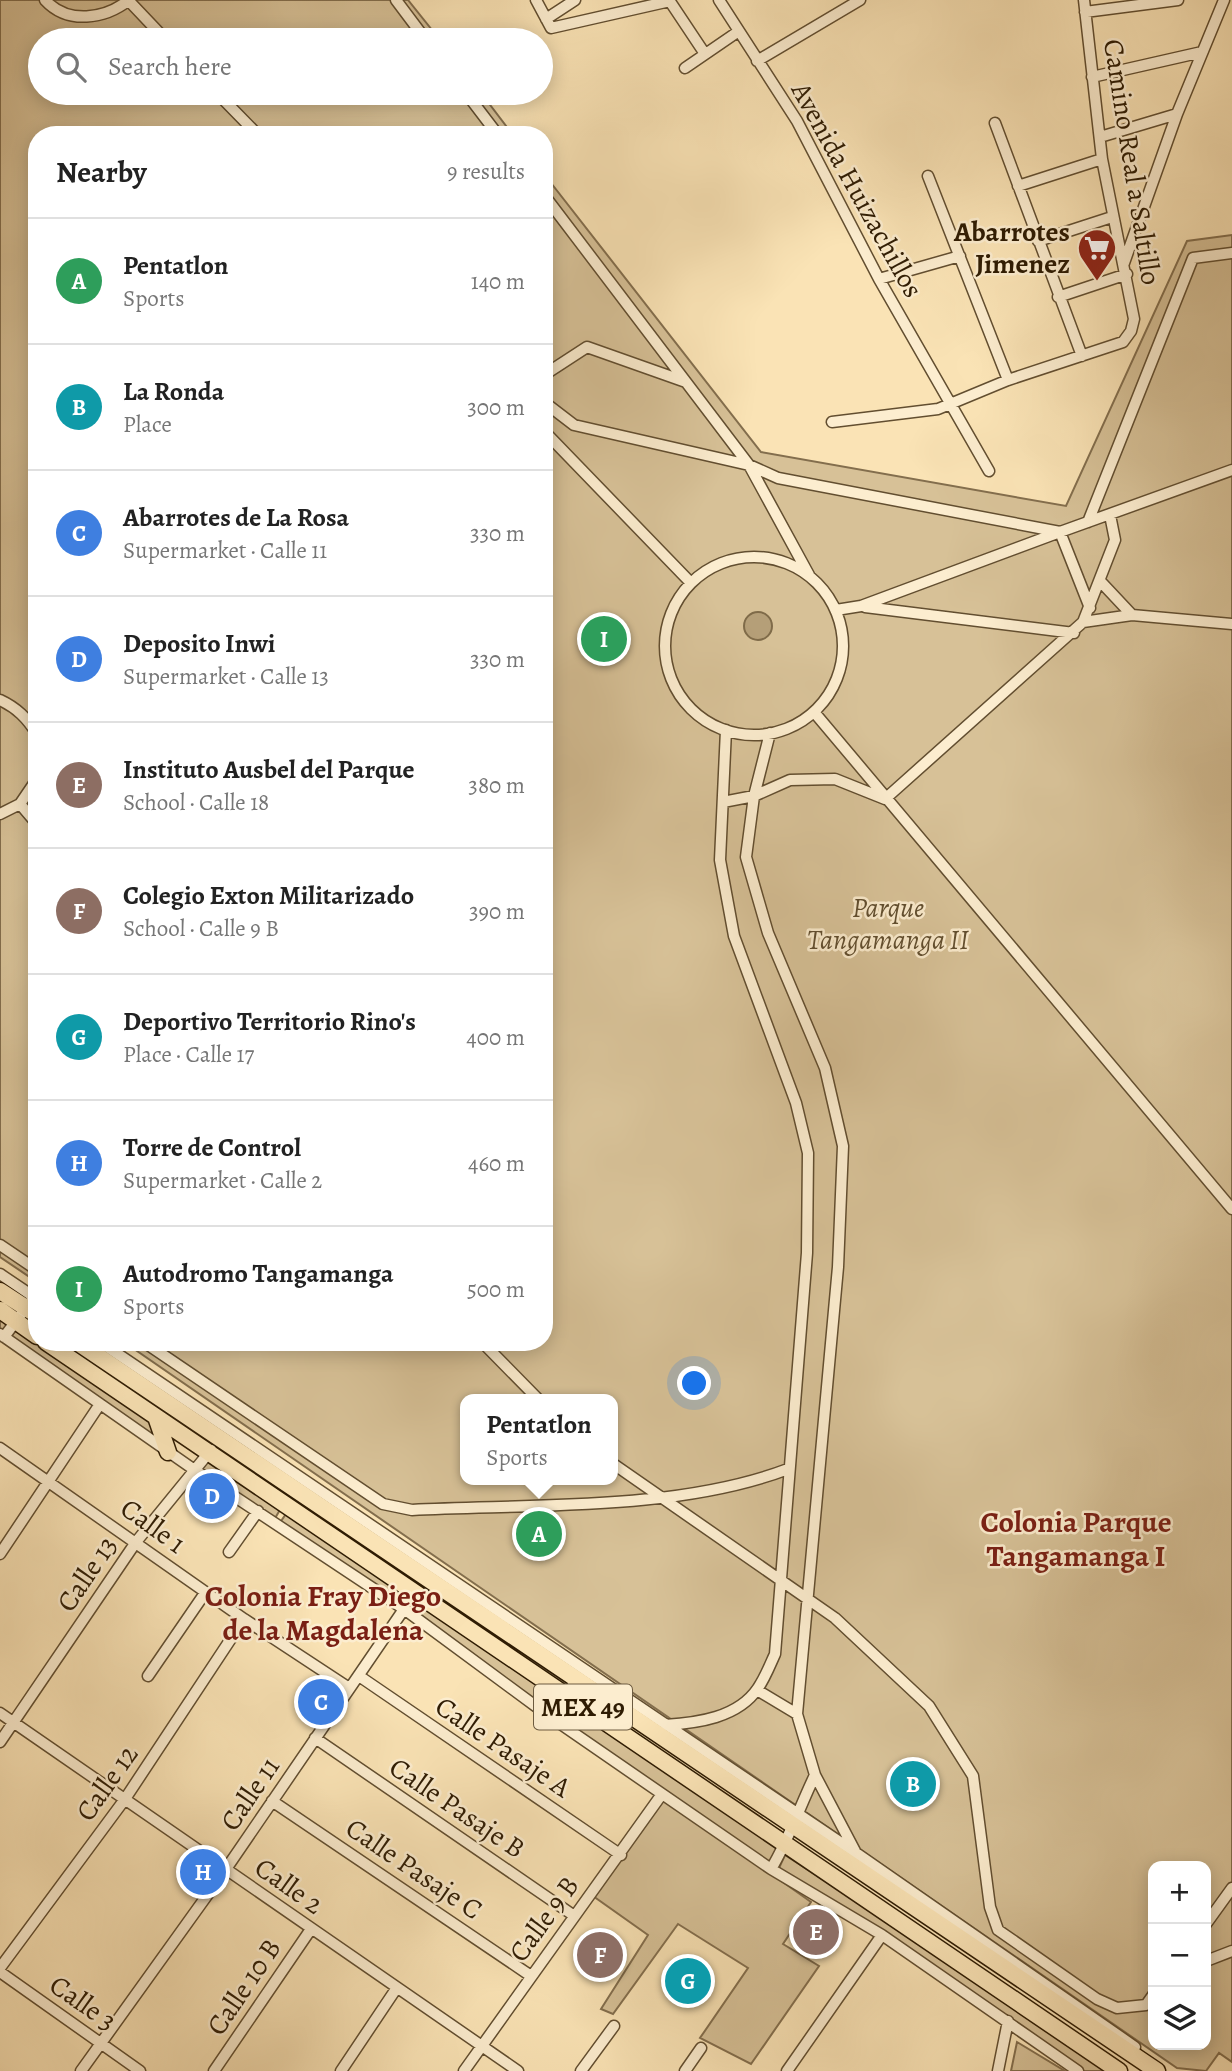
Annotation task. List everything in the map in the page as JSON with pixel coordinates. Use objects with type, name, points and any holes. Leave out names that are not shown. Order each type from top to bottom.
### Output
[{"type":"main road","points":[[0,1291],[28,1303]]},
{"type":"main road","points":[[0,1310],[28,1330]]},
{"type":"main road","name":"MEX 49","points":[[59,1351],[1119,2071]]},
{"type":"main road","name":"MEX 49","points":[[90,1351],[219,1438],[300,1485],[645,1726],[883,1880],[1032,1981],[1157,2071]]},
{"type":"main road","points":[[156,1418],[168,1452]]},
{"type":"street","points":[[45,0],[69,15],[90,17],[111,13],[129,1],[155,28]]},
{"type":"street","points":[[396,0],[417,28]]},
{"type":"street","points":[[536,0],[549,23]]},
{"type":"street","points":[[549,23],[575,0]]},
{"type":"street","name":"Avenida Huizachillos","points":[[719,0],[797,121],[879,279],[989,471]]},
{"type":"street","points":[[758,61],[860,0]]},
{"type":"street","name":"Camino Real a Saltillo","points":[[1082,356],[1123,342],[1131,331],[1134,319],[1102,159],[1084,0]]},
{"type":"street","points":[[1085,12],[1178,0]]},
{"type":"street","points":[[1124,263],[1177,114],[1224,0]]},
{"type":"street","points":[[549,23],[669,1],[705,54]]},
{"type":"street","points":[[685,68],[738,31]]},
{"type":"street","points":[[1092,77],[1202,52]]},
{"type":"street","points":[[229,105],[249,126]]},
{"type":"street","points":[[475,105],[491,126]]},
{"type":"street","points":[[1100,137],[1177,114]]},
{"type":"street","points":[[832,422],[951,406],[1008,380],[1082,356],[995,123]]},
{"type":"street","points":[[1018,186],[1102,159]]},
{"type":"street","points":[[928,176],[1008,380]]},
{"type":"street","points":[[553,207],[749,465],[809,576]]},
{"type":"street","points":[[1038,241],[1112,217]]},
{"type":"street","points":[[1088,522],[1193,258],[1232,253]]},
{"type":"street","points":[[879,279],[960,256]]},
{"type":"street","points":[[1058,297],[1127,274]]},
{"type":"street","points":[[553,369],[587,346],[687,383]]},
{"type":"street","points":[[553,409],[574,425],[749,465],[778,478],[1060,532]]},
{"type":"street","points":[[553,440],[691,583]]},
{"type":"street","points":[[836,610],[861,606],[1232,470]]},
{"type":"street","points":[[886,799],[1083,622],[1101,582],[1115,540],[1110,515]]},
{"type":"street","points":[[1060,532],[1090,608]]},
{"type":"street","points":[[749,557],[781,561],[809,576],[825,591],[841,625],[843,657],[838,677],[828,696],[801,722],[770,733],[755,735],[712,725],[688,706],[674,687],[666,665],[664,641],[669,618],[691,583],[708,569],[727,561],[749,557]]},
{"type":"street","points":[[1101,582],[1132,615]]},
{"type":"street","points":[[861,606],[1073,633]]},
{"type":"street","points":[[1083,622],[1132,615],[1232,624]]},
{"type":"street","points":[[0,700],[15,707],[28,719]]},
{"type":"street","points":[[814,712],[1232,1209]]},
{"type":"street","points":[[645,1726],[709,1719],[736,1708],[757,1690],[775,1654],[807,1253],[808,1153],[796,1103],[734,936],[720,860],[726,730]]},
{"type":"street","points":[[770,733],[754,796],[746,857],[768,933],[825,1068],[842,1146],[838,1267],[797,1714],[815,1775],[856,1853],[883,1880]]},
{"type":"street","points":[[723,803],[754,796],[790,780],[835,779],[886,799]]},
{"type":"street","points":[[0,814],[20,804],[28,792]]},
{"type":"street","points":[[20,804],[28,813]]},
{"type":"street","points":[[0,1245],[28,1264]]},
{"type":"street","points":[[0,1274],[28,1300]]},
{"type":"street","points":[[28,1311],[2,1336],[168,1452],[404,1609],[549,1716],[771,1869],[882,1935],[1078,2071]]},
{"type":"street","points":[[113,1351],[300,1485],[666,1725],[793,1820],[856,1853]]},
{"type":"street","points":[[157,1351],[383,1504],[412,1510],[664,1499],[755,1482],[788,1469]]},
{"type":"street","points":[[491,1351],[533,1394]]},
{"type":"street","points":[[0,1554],[100,1404]]},
{"type":"street","name":"Calle 13","points":[[0,1742],[136,1542],[196,1471],[219,1438]]},
{"type":"street","name":"Calle 1","points":[[0,1448],[349,1689]]},
{"type":"street","points":[[618,1467],[835,1618],[929,1706],[973,1776],[990,1908],[998,1930],[1097,1998],[1117,2008],[1146,2005],[1148,2002]]},
{"type":"street","points":[[275,1522],[300,1485]]},
{"type":"street","points":[[229,1552],[258,1511]]},
{"type":"street","points":[[148,1676],[205,1592]]},
{"type":"street","name":"Calle 11","points":[[81,2071],[226,1869],[404,1609]]},
{"type":"street","name":"Calle 12","points":[[0,1970],[125,1799],[244,1619]]},
{"type":"street","name":"Calle Pasaje A","points":[[359,1676],[621,1855]]},
{"type":"street","points":[[549,1716],[577,1679]]},
{"type":"street","points":[[757,1690],[797,1714]]},
{"type":"street","name":"Calle 2","points":[[0,1713],[518,2071]]},
{"type":"street","name":"Calle Pasaje B","points":[[315,1738],[573,1915]]},
{"type":"street","points":[[771,1869],[786,1845],[793,1820],[815,1775]]},
{"type":"street","name":"Calle 9 B","points":[[464,2071],[573,1915],[621,1855],[662,1794]]},
{"type":"street","name":"Calle Pasaje C","points":[[272,1801],[531,1976]]},
{"type":"street","points":[[1211,1917],[1232,1888]]},
{"type":"street","name":"Calle 10 B","points":[[215,2071],[311,1929]]},
{"type":"street","points":[[787,2071],[882,1935]]},
{"type":"street","points":[[1211,1959],[1232,1951]]},
{"type":"street","name":"Calle 3","points":[[0,1970],[140,2071]]},
{"type":"street","points":[[1032,1981],[1165,2071]]},
{"type":"street","points":[[341,2071],[397,1989]]},
{"type":"street","points":[[998,2071],[1008,2021]]},
{"type":"street","points":[[581,2071],[614,2026]]},
{"type":"street","points":[[685,2071],[701,2048]]},
{"type":"green space","points":[[0,0],[408,0],[430,28],[28,28],[28,105],[490,105],[506,126],[28,126],[28,1276],[0,1257]]},
{"type":"green space","name":"Parque Tangamanga II","points":[[553,186],[761,452],[1066,506],[1187,241],[1232,235],[1232,2062],[1219,2053],[1206,2071],[1177,2068],[1151,2050],[1211,2050],[1211,1861],[1148,1861],[1148,2048],[137,1351],[553,1351]]},
{"type":"green space","points":[[0,1318],[28,1337],[28,1351],[48,1351],[154,1423],[161,1443],[0,1332]]},
{"type":"green space","points":[[208,1460],[281,1508],[274,1520],[201,1470]]},
{"type":"green space","points":[[286,1514],[559,1697],[550,1710],[279,1524]]},
{"type":"green space","points":[[565,1702],[779,1847],[770,1864],[551,1713]]},
{"type":"green space","points":[[663,1797],[811,1902],[783,1944],[819,1966],[751,2064],[700,2038],[748,1968],[678,1924],[613,2014],[601,2009],[648,1935],[593,1896]]},
{"type":"green space","points":[[785,1855],[1117,2071],[1082,2071],[779,1868]]},
{"type":"green space","points":[[1017,2042],[1065,2071],[1011,2071]]},
{"type":"shaded area","points":[[758,612],[768,616],[772,626],[768,636],[758,640],[748,636],[744,626],[748,616]]},
{"type":"place","name":"Abarrotes Jimenez","points":[[1097,282]]},
{"type":"place","name":"Autodromo Tangamanga","points":[[604,639]]},
{"type":"place","name":"Deposito Inwi","points":[[212,1496]]},
{"type":"place","name":"Pentatlon","points":[[539,1534]]},
{"type":"place","name":"Abarrotes de La Rosa","points":[[321,1702]]},
{"type":"place","name":"La Ronda","points":[[913,1784]]},
{"type":"place","name":"Torre de Control","points":[[203,1872]]},
{"type":"place","name":"Instituto Ausbel del Parque","points":[[816,1932]]},
{"type":"place","name":"Colegio Exton Militarizado","points":[[600,1955]]},
{"type":"place","name":"Deportivo Territorio Rino's","points":[[688,1981]]},
{"type":"district","name":"Colonia Parque Tangamanga I","points":[[1076,1539]]},
{"type":"district","name":"Colonia Fray Diego de la Magdalena","points":[[323,1613]]}]
